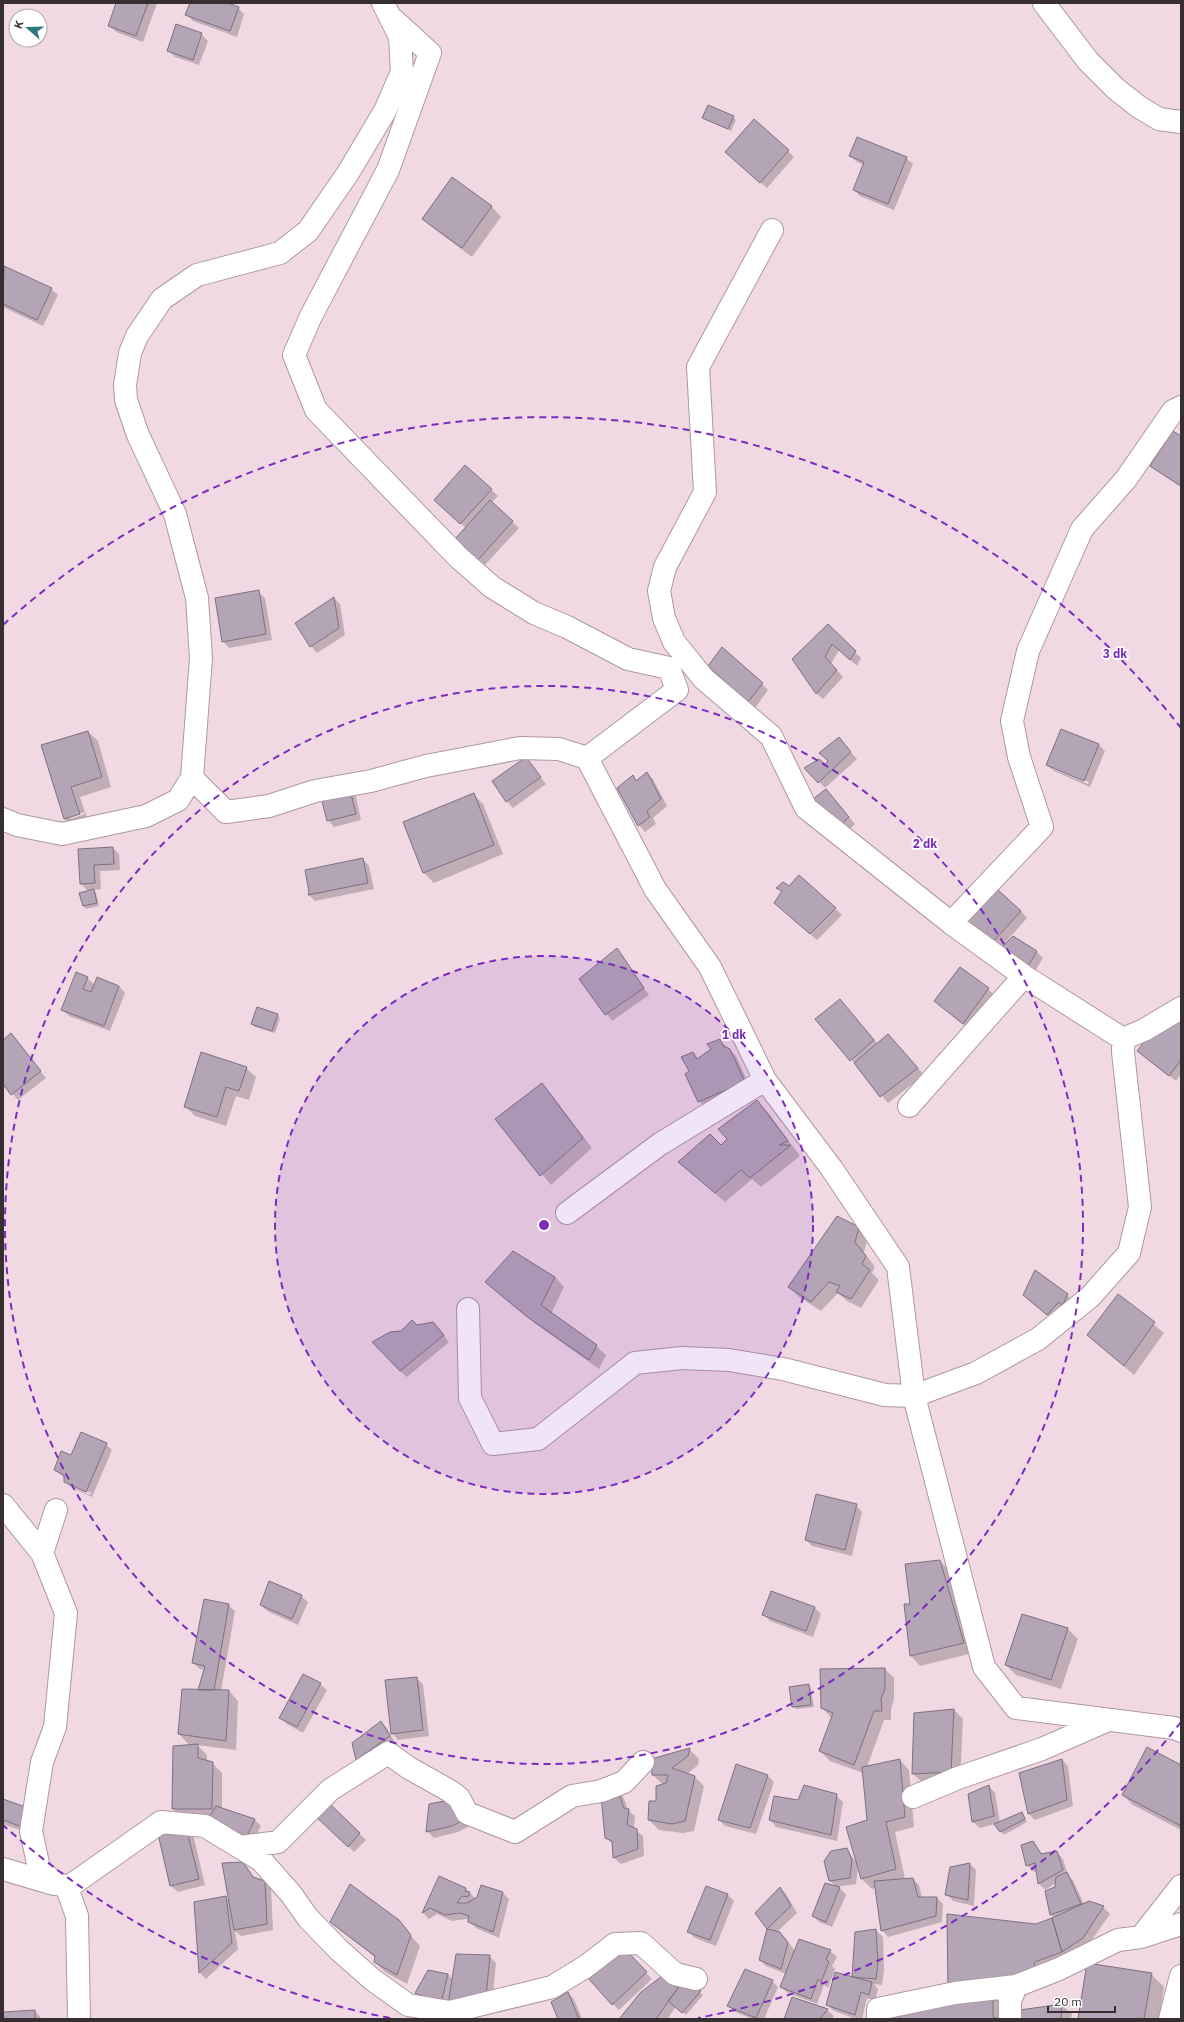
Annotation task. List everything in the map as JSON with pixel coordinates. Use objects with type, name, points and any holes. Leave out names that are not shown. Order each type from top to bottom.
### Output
[{"type":"street","points":[[1044,3],[1088,61],[1116,89],[1139,107],[1159,119],[1181,122]]},
{"type":"street","points":[[386,9],[430,53],[388,170],[314,309],[294,355],[316,410],[458,557],[492,588],[534,613],[567,627],[628,659],[669,668],[677,690],[587,758]]},
{"type":"street","points":[[3,819],[17,824],[62,834],[146,816],[178,800],[192,778],[201,658],[197,598],[175,514],[138,435],[126,400],[125,385],[130,353],[137,336],[162,299],[197,275],[280,253],[308,231],[348,173],[386,111],[402,72],[400,37],[386,9]]},
{"type":"street","points":[[772,230],[698,367],[705,492],[665,567],[659,591],[664,618],[674,642],[704,679],[771,736],[806,808],[951,923],[1024,976],[1123,1039]]},
{"type":"street","points":[[951,923],[1042,827],[1019,757],[1012,721],[1028,651],[1082,529],[1126,479],[1173,411],[1181,407]]},
{"type":"street","points":[[192,778],[226,812],[269,806],[315,791],[371,781],[426,766],[520,748],[560,748],[587,758],[655,889],[710,967],[765,1080],[832,1169],[898,1267],[914,1396],[984,1667],[1016,1708],[1106,1721],[1174,1728],[1181,1731]]},
{"type":"street","points":[[909,1106],[1024,976]]},
{"type":"street","points":[[1123,1039],[1144,1030],[1181,1008]]},
{"type":"street","points":[[468,1309],[470,1398],[493,1444],[538,1439],[635,1363],[682,1358],[729,1360],[783,1369],[885,1395],[914,1396],[976,1373],[1038,1339],[1090,1297],[1129,1253],[1140,1207],[1123,1052],[1123,1039]]},
{"type":"street","points":[[567,1213],[660,1144],[765,1080]]},
{"type":"street","points":[[3,1505],[42,1553],[66,1613],[55,1727],[42,1762],[32,1831],[39,1868],[51,1880],[67,1888],[77,1916],[79,2019]]},
{"type":"street","points":[[42,1553],[56,1510]]},
{"type":"street","points":[[913,1797],[958,1778],[1042,1749],[1106,1721]]},
{"type":"street","points":[[241,1847],[278,1842],[330,1790],[388,1753],[409,1768],[450,1791],[459,1798],[467,1813],[515,1832],[572,1796],[601,1791],[624,1782],[643,1762]]},
{"type":"street","points":[[67,1888],[161,1822],[205,1826],[261,1860],[291,1894],[308,1918],[339,1950],[373,1980],[408,2005],[450,2012],[552,1987],[585,1967],[615,1944],[641,1943],[675,1974],[696,1979]]},
{"type":"street","points":[[3,1868],[67,1888]]},
{"type":"street","points":[[1141,1937],[1181,1886]]},
{"type":"street","points":[[878,2019],[878,2009],[955,1993],[1016,1986],[1059,1969],[1118,1940],[1141,1937],[1181,1924]]},
{"type":"street","points":[[1170,2019],[1181,1976]]},
{"type":"street","points":[[1010,2019],[1010,2001],[1016,1986]]},
{"type":"building","points":[[116,3],[148,3],[136,36],[108,26]]},
{"type":"building","points":[[190,3],[228,3],[239,7],[230,31],[185,15]]},
{"type":"building","points":[[176,24],[202,33],[193,60],[167,51]]},
{"type":"building","points":[[708,105],[734,116],[728,129],[702,118]]},
{"type":"building","points":[[754,119],[789,150],[760,183],[725,152]]},
{"type":"building","points":[[857,137],[907,157],[888,204],[853,190],[864,162],[849,156]]},
{"type":"building","points":[[452,177],[492,206],[462,248],[422,219]]},
{"type":"building","points":[[4,266],[52,288],[37,320],[3,304]]},
{"type":"building","points":[[1173,431],[1181,436],[1181,486],[1150,466]]},
{"type":"building","points":[[465,465],[492,489],[460,524],[434,500]]},
{"type":"building","points":[[490,500],[513,521],[478,560],[455,539]]},
{"type":"building","points":[[259,590],[266,634],[222,642],[215,598]]},
{"type":"building","points":[[334,597],[339,628],[310,647],[295,623]]},
{"type":"building","points":[[828,624],[856,651],[850,660],[832,644],[825,657],[837,670],[816,694],[792,659]]},
{"type":"building","points":[[722,647],[763,683],[748,702],[708,666]]},
{"type":"building","points":[[1061,729],[1099,744],[1084,781],[1046,765]]},
{"type":"building","points":[[88,731],[102,777],[71,787],[80,814],[64,819],[41,745]]},
{"type":"building","points":[[839,737],[851,752],[818,783],[804,768],[819,759],[825,764],[828,761],[819,753]]},
{"type":"building","points":[[526,757],[541,777],[506,802],[492,781]]},
{"type":"building","points":[[647,772],[661,799],[647,811],[650,817],[638,826],[617,788],[633,775],[636,781]]},
{"type":"building","points":[[826,789],[849,817],[835,831],[813,799]]},
{"type":"building","points":[[350,790],[356,814],[327,821],[321,797]]},
{"type":"building","points":[[474,793],[494,845],[423,873],[403,822]]},
{"type":"building","points":[[113,847],[114,864],[94,865],[95,883],[80,884],[78,849]]},
{"type":"building","points":[[363,858],[368,883],[308,895],[309,892],[305,870]]},
{"type":"building","points":[[799,875],[836,908],[810,934],[774,903],[782,891],[776,888],[783,882],[789,886]]},
{"type":"building","points":[[996,888],[1021,911],[991,944],[966,921]]},
{"type":"building","points":[[94,889],[97,903],[83,906],[79,893]]},
{"type":"building","points":[[1013,936],[1037,951],[1025,971],[998,951]]},
{"type":"building","points":[[617,948],[644,988],[605,1015],[579,979]]},
{"type":"building","points":[[960,967],[989,988],[963,1024],[934,1001]]},
{"type":"building","points":[[76,972],[88,977],[83,989],[91,992],[97,977],[119,986],[104,1026],[61,1010]]},
{"type":"building","points":[[840,999],[874,1040],[850,1061],[815,1019]]},
{"type":"building","points":[[257,1007],[278,1014],[272,1031],[251,1024]]},
{"type":"building","points":[[1181,1018],[1181,1060],[1169,1076],[1137,1051],[1157,1025]]},
{"type":"building","points":[[11,1033],[41,1071],[11,1095],[3,1084],[3,1040]]},
{"type":"building","points":[[888,1034],[918,1068],[880,1097],[854,1063]]},
{"type":"building","points":[[720,1039],[723,1046],[730,1049],[745,1082],[698,1102],[685,1074],[689,1071],[681,1057],[693,1052],[697,1059],[711,1049],[707,1044]]},
{"type":"building","points":[[201,1052],[247,1067],[239,1091],[226,1087],[217,1117],[184,1107]]},
{"type":"building","points":[[542,1083],[583,1138],[540,1176],[495,1119]]},
{"type":"building","points":[[757,1100],[788,1141],[779,1145],[791,1145],[750,1178],[741,1170],[715,1193],[678,1162],[710,1134],[721,1145],[727,1139],[718,1129]]},
{"type":"building","points":[[837,1216],[859,1227],[855,1242],[866,1256],[862,1264],[870,1270],[851,1299],[836,1292],[840,1286],[829,1282],[811,1302],[788,1287]]},
{"type":"building","points":[[513,1251],[555,1277],[541,1305],[597,1345],[589,1360],[526,1316],[485,1282]]},
{"type":"building","points":[[1035,1270],[1068,1294],[1062,1306],[1059,1302],[1047,1315],[1023,1295]]},
{"type":"building","points":[[1118,1294],[1155,1322],[1124,1366],[1087,1335]]},
{"type":"building","points":[[412,1320],[417,1325],[433,1322],[444,1335],[400,1371],[372,1342],[390,1332],[401,1331]]},
{"type":"building","points":[[81,1432],[107,1443],[86,1492],[64,1482],[64,1475],[54,1470],[61,1451],[71,1455]]},
{"type":"building","points":[[816,1494],[857,1504],[845,1550],[805,1540]]},
{"type":"building","points":[[940,1560],[964,1643],[910,1656],[904,1604],[910,1604],[905,1564]]},
{"type":"building","points":[[269,1581],[302,1595],[292,1619],[260,1605]]},
{"type":"building","points":[[771,1591],[815,1607],[806,1631],[762,1615]]},
{"type":"building","points":[[204,1599],[229,1604],[214,1690],[198,1690],[205,1666],[192,1663]]},
{"type":"building","points":[[1022,1614],[1068,1628],[1051,1680],[1005,1665]]},
{"type":"building","points":[[885,1668],[885,1689],[881,1699],[882,1711],[874,1711],[854,1765],[819,1751],[833,1713],[821,1708],[820,1669]]},
{"type":"building","points":[[303,1674],[321,1683],[297,1727],[279,1718]]},
{"type":"building","points":[[417,1677],[423,1730],[391,1734],[385,1680]]},
{"type":"building","points":[[809,1684],[811,1705],[792,1707],[789,1687]]},
{"type":"building","points":[[182,1689],[229,1690],[226,1741],[178,1734]]},
{"type":"building","points":[[954,1709],[951,1772],[912,1774],[914,1713]]},
{"type":"building","points":[[381,1721],[390,1736],[356,1760],[352,1743]]},
{"type":"building","points":[[198,1744],[198,1758],[213,1762],[212,1809],[172,1809],[173,1746]]},
{"type":"building","points":[[1147,1747],[1181,1765],[1181,1826],[1122,1795]]},
{"type":"building","points":[[690,1748],[688,1756],[672,1768],[695,1776],[685,1821],[672,1824],[648,1820],[649,1801],[656,1801],[656,1786],[666,1783],[668,1775],[652,1775],[651,1759]]},
{"type":"building","points":[[900,1759],[905,1817],[886,1822],[896,1869],[861,1879],[846,1827],[867,1820],[862,1767]]},
{"type":"building","points":[[1062,1759],[1067,1800],[1028,1814],[1019,1773]]},
{"type":"building","points":[[736,1764],[768,1775],[750,1828],[718,1820]]},
{"type":"building","points":[[804,1785],[837,1794],[831,1835],[769,1820],[774,1796],[798,1800]]},
{"type":"building","points":[[989,1785],[994,1816],[972,1822],[968,1794]]},
{"type":"building","points":[[617,1788],[624,1808],[629,1809],[627,1825],[637,1829],[638,1849],[613,1858],[612,1841],[605,1838],[601,1795]]},
{"type":"building","points":[[459,1798],[462,1821],[452,1826],[426,1832],[429,1804]]},
{"type":"building","points":[[3,1799],[34,1810],[28,1829],[3,1820]]},
{"type":"building","points":[[325,1799],[360,1833],[348,1847],[312,1813]]},
{"type":"building","points":[[216,1806],[255,1819],[246,1838],[206,1822]]},
{"type":"building","points":[[1022,1812],[1025,1819],[1000,1832],[994,1824]]},
{"type":"building","points":[[186,1827],[199,1879],[170,1886],[158,1834]]},
{"type":"building","points":[[1033,1841],[1041,1854],[1057,1851],[1063,1870],[1038,1884],[1035,1863],[1026,1866],[1021,1845]]},
{"type":"building","points":[[847,1848],[852,1859],[850,1878],[829,1881],[824,1861],[831,1851]]},
{"type":"building","points":[[243,1862],[253,1877],[265,1881],[267,1924],[234,1930],[222,1863]]},
{"type":"building","points":[[970,1863],[968,1900],[945,1895],[950,1867]]},
{"type":"building","points":[[1067,1872],[1081,1904],[1050,1915],[1045,1891],[1055,1887],[1056,1877]]},
{"type":"building","points":[[439,1876],[466,1888],[465,1891],[470,1892],[468,1897],[462,1896],[457,1903],[467,1903],[477,1897],[481,1885],[503,1892],[493,1932],[468,1922],[469,1916],[460,1913],[445,1915],[430,1908],[422,1913]]},
{"type":"building","points":[[913,1878],[918,1897],[937,1897],[936,1916],[881,1931],[874,1881]]},
{"type":"building","points":[[825,1883],[840,1887],[826,1922],[812,1916]]},
{"type":"building","points":[[350,1884],[399,1920],[411,1935],[397,1975],[374,1962],[375,1956],[330,1922]]},
{"type":"building","points":[[706,1886],[728,1894],[710,1940],[687,1932]]},
{"type":"building","points":[[780,1887],[791,1906],[767,1929],[755,1913]]},
{"type":"building","points":[[226,1896],[232,1943],[199,1973],[194,1902]]},
{"type":"building","points":[[1089,1901],[1104,1906],[1083,1938],[1062,1952],[1052,1918]]},
{"type":"building","points":[[947,1914],[1036,1924],[1052,1918],[1062,1952],[1035,1962],[1032,1974],[948,1992]]},
{"type":"building","points":[[767,1929],[780,1932],[788,1943],[781,1969],[759,1960]]},
{"type":"building","points":[[876,1929],[878,1963],[876,1979],[852,1977],[855,1932]]},
{"type":"building","points":[[799,1939],[831,1950],[826,1959],[829,1962],[821,1982],[818,1979],[811,1999],[780,1987]]},
{"type":"building","points":[[622,1946],[647,1972],[612,2005],[588,1978]]},
{"type":"building","points":[[456,1954],[490,1955],[486,1997],[448,2005]]},
{"type":"building","points":[[1087,1963],[1152,1973],[1144,2019],[1078,2019]]},
{"type":"building","points":[[745,1969],[773,1980],[756,2018],[727,2006]]},
{"type":"building","points":[[428,1970],[448,1974],[441,2003],[415,1993]]},
{"type":"building","points":[[835,1972],[872,1982],[869,1995],[861,1992],[855,2015],[826,2005]]},
{"type":"building","points":[[662,1976],[678,1988],[656,2019],[619,2019],[641,1992]]},
{"type":"building","points":[[684,1980],[701,1991],[682,2013],[668,2001]]},
{"type":"building","points":[[568,1992],[579,2019],[558,2019],[551,2002]]},
{"type":"building","points":[[993,1992],[993,2017],[999,2019],[883,2019]]},
{"type":"building","points":[[792,1997],[828,2009],[820,2019],[784,2019]]},
{"type":"building","points":[[1062,2004],[1061,2019],[1014,2019],[1013,2011]]},
{"type":"building","points":[[35,2010],[35,2019],[3,2019],[3,2012]]}]
